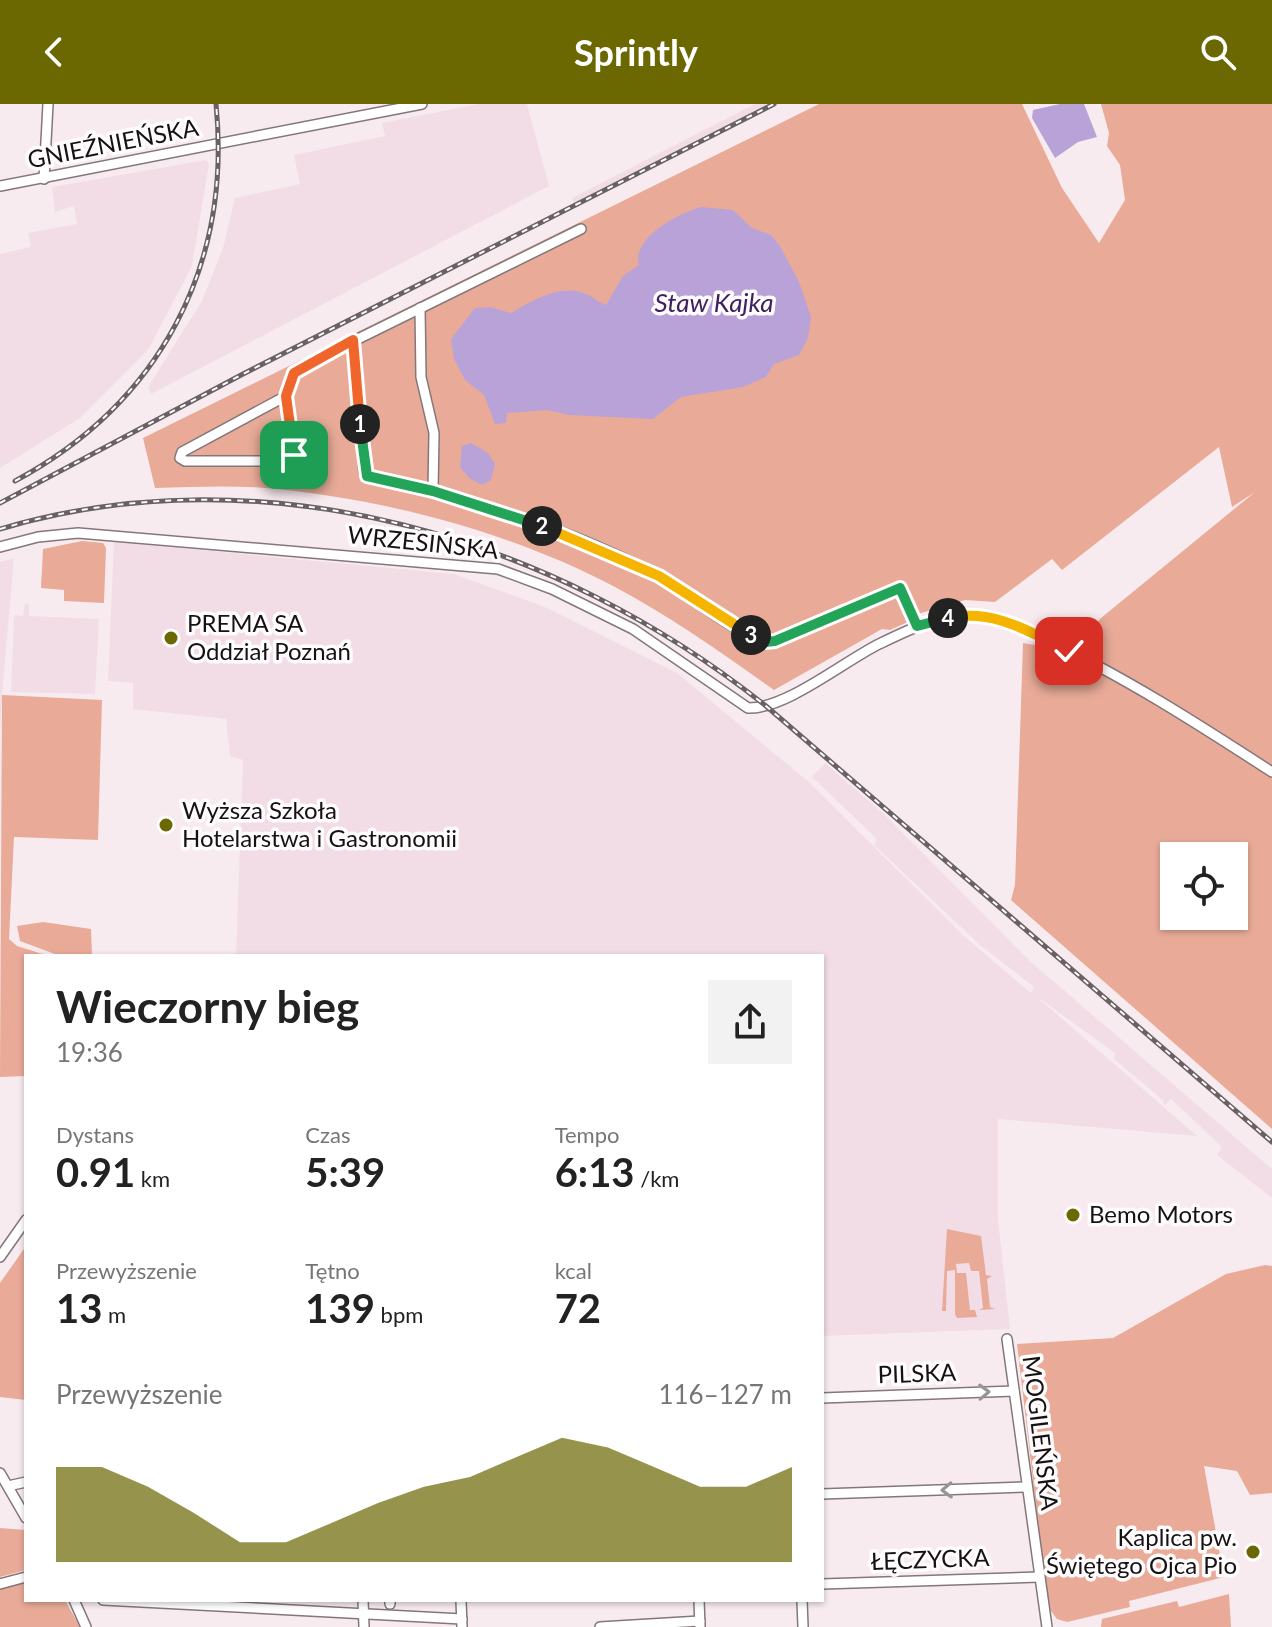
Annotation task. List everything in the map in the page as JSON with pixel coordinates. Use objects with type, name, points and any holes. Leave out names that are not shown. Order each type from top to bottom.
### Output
[{"type":"street","points":[[44,179],[48,104]]},
{"type":"street","name":"GNIEŹNIEŃSKA","points":[[0,186],[422,104]]},
{"type":"street","points":[[286,396],[182,452],[180,458],[185,461],[289,461],[294,455],[286,396],[294,373],[299,368],[581,229]]},
{"type":"street","points":[[420,308],[422,391],[434,433],[433,491]]},
{"type":"street","points":[[353,340],[365,474],[433,491],[572,536],[636,564],[765,642],[799,632],[900,588],[917,626]]},
{"type":"street","name":"WRZESIŃSKA","points":[[0,547],[38,537],[78,533],[498,569],[552,589],[620,622],[675,655],[748,708],[775,704],[834,668],[917,626],[969,615],[1005,621],[1127,681],[1272,772]]},
{"type":"street","points":[[0,1257],[24,1223]]},
{"type":"street","name":"MOGILEŃSKA","points":[[1007,1339],[1025,1487],[1047,1627]]},
{"type":"street","name":"PILSKA","points":[[824,1398],[1014,1391]]},
{"type":"street","points":[[0,1473],[24,1514]]},
{"type":"street","points":[[8,1486],[24,1482]]},
{"type":"street","points":[[824,1494],[1025,1487]]},
{"type":"street","name":"ŁĘCZYCKA","points":[[824,1584],[1039,1577]]},
{"type":"street","points":[[0,1584],[24,1578]]},
{"type":"street","points":[[75,1602],[86,1627]]},
{"type":"street","points":[[140,1602],[363,1614],[462,1623],[461,1602]]},
{"type":"street","points":[[363,1602],[364,1627]]},
{"type":"street","points":[[600,1627],[700,1624],[699,1602]]},
{"type":"street","points":[[802,1602],[803,1627]]},
{"type":"shaded area","points":[[478,104],[527,104],[549,186],[151,394],[148,387],[202,301],[223,248],[235,198],[300,184],[294,155],[385,136],[382,123]]},
{"type":"shaded area","points":[[755,104],[780,104],[576,208],[572,198]]},
{"type":"shaded area","points":[[819,104],[1022,104],[1062,188],[1099,243],[1125,200],[1120,165],[1107,146],[1109,133],[1101,104],[1272,104],[1272,1129],[1011,900],[1015,885],[1023,643],[1070,651],[1101,618],[1255,492],[1232,507],[1219,447],[1062,570],[1052,559],[995,602],[965,600],[908,617],[910,621],[890,630],[882,629],[774,690],[676,623],[615,587],[575,567],[490,534],[400,509],[309,493],[237,487],[155,488],[143,438]]},
{"type":"shaded area","points":[[206,160],[209,164],[192,266],[148,350],[80,418],[0,468],[0,254],[31,247],[28,233],[77,224],[74,206],[55,212],[52,187]]},
{"type":"shaded area","points":[[82,541],[103,543],[106,548],[104,603],[64,601],[64,590],[41,588],[43,549]]},
{"type":"shaded area","points":[[114,542],[454,574],[545,607],[677,673],[809,782],[965,937],[1031,993],[1034,987],[980,945],[874,845],[877,839],[812,777],[825,763],[886,816],[1031,962],[1272,1169],[1272,1198],[1217,1155],[1222,1147],[1171,1099],[1164,1106],[1163,1100],[1114,1059],[1115,1053],[1036,996],[1197,1136],[998,1119],[998,1219],[1010,1329],[824,1336],[824,954],[236,954],[243,760],[230,756],[226,719],[133,709],[133,683],[108,681]]},
{"type":"shaded area","points":[[14,558],[2,695],[0,735],[0,562]]},
{"type":"shaded area","points":[[25,603],[29,605],[29,616],[99,619],[95,694],[11,692],[14,615],[23,616]]},
{"type":"shaded area","points":[[2,695],[102,700],[98,840],[14,837],[9,939],[17,946],[43,954],[24,954],[24,1076],[0,1077]]},
{"type":"shaded area","points":[[43,922],[91,929],[92,954],[55,954],[20,941],[17,926]]},
{"type":"shaded area","points":[[947,1229],[981,1236],[986,1275],[992,1276],[987,1279],[990,1307],[995,1309],[979,1310],[983,1308],[979,1271],[971,1271],[969,1263],[956,1264],[957,1273],[966,1273],[970,1310],[975,1310],[977,1317],[957,1318],[955,1314],[955,1270],[947,1271],[946,1311],[942,1311]]},
{"type":"shaded area","points":[[24,1249],[24,1400],[0,1397],[0,1283]]},
{"type":"shaded area","points":[[1272,1266],[1272,1493],[1250,1495],[1237,1471],[1204,1466],[1224,1577],[1129,1601],[1130,1607],[1067,1622],[1057,1619],[1048,1607],[1017,1344],[1113,1338],[1226,1274]]},
{"type":"shaded area","points":[[0,1528],[24,1530],[24,1571],[0,1577]]},
{"type":"shaded area","points":[[24,1581],[24,1602],[66,1602],[80,1627],[0,1627],[0,1588]]},
{"type":"shaded area","points":[[1229,1594],[1231,1627],[1101,1627],[1102,1619],[1177,1601],[1179,1607]]},
{"type":"water","points":[[1060,104],[1084,104],[1097,137],[1078,142],[1055,158],[1032,118],[1033,110]]},
{"type":"water","name":"Staw Kajka","points":[[701,207],[733,210],[752,228],[771,235],[780,246],[799,282],[811,317],[808,338],[799,355],[774,364],[766,377],[743,387],[681,397],[653,419],[569,415],[547,410],[507,413],[506,423],[495,424],[484,395],[465,380],[454,359],[451,339],[475,308],[490,307],[511,313],[546,295],[565,291],[584,293],[606,305],[623,276],[639,265],[638,255],[649,236],[670,221]]},
{"type":"water","points":[[471,443],[488,453],[495,464],[491,480],[482,485],[469,478],[460,467],[462,446]]},
{"type":"railway","points":[[15,481],[66,449],[110,412],[147,370],[176,324],[198,274],[212,220],[218,164],[216,104]]},
{"type":"railway","points":[[0,503],[243,374],[774,104]]},
{"type":"railway","points":[[0,529],[101,507],[202,500],[304,506],[404,525],[501,555],[595,596],[683,647],[766,706],[1272,1142]]},
{"type":"place","name":"PREMA SA Oddział Poznań","points":[[171,638]]},
{"type":"place","name":"Wyższa Szkoła Hotelarstwa i Gastronomii","points":[[166,825]]},
{"type":"place","name":"Bemo Motors","points":[[1073,1215]]},
{"type":"place","name":"Kaplica pw. Świętego Ojca Pio","points":[[1253,1552]]},
{"type":"route","points":[[294,455],[291,409],[286,396],[290,380],[299,368],[353,340],[364,472],[367,476],[433,491],[572,536],[659,576],[765,642],[799,632],[900,588],[917,626],[957,616],[985,615],[1069,651]]}]
